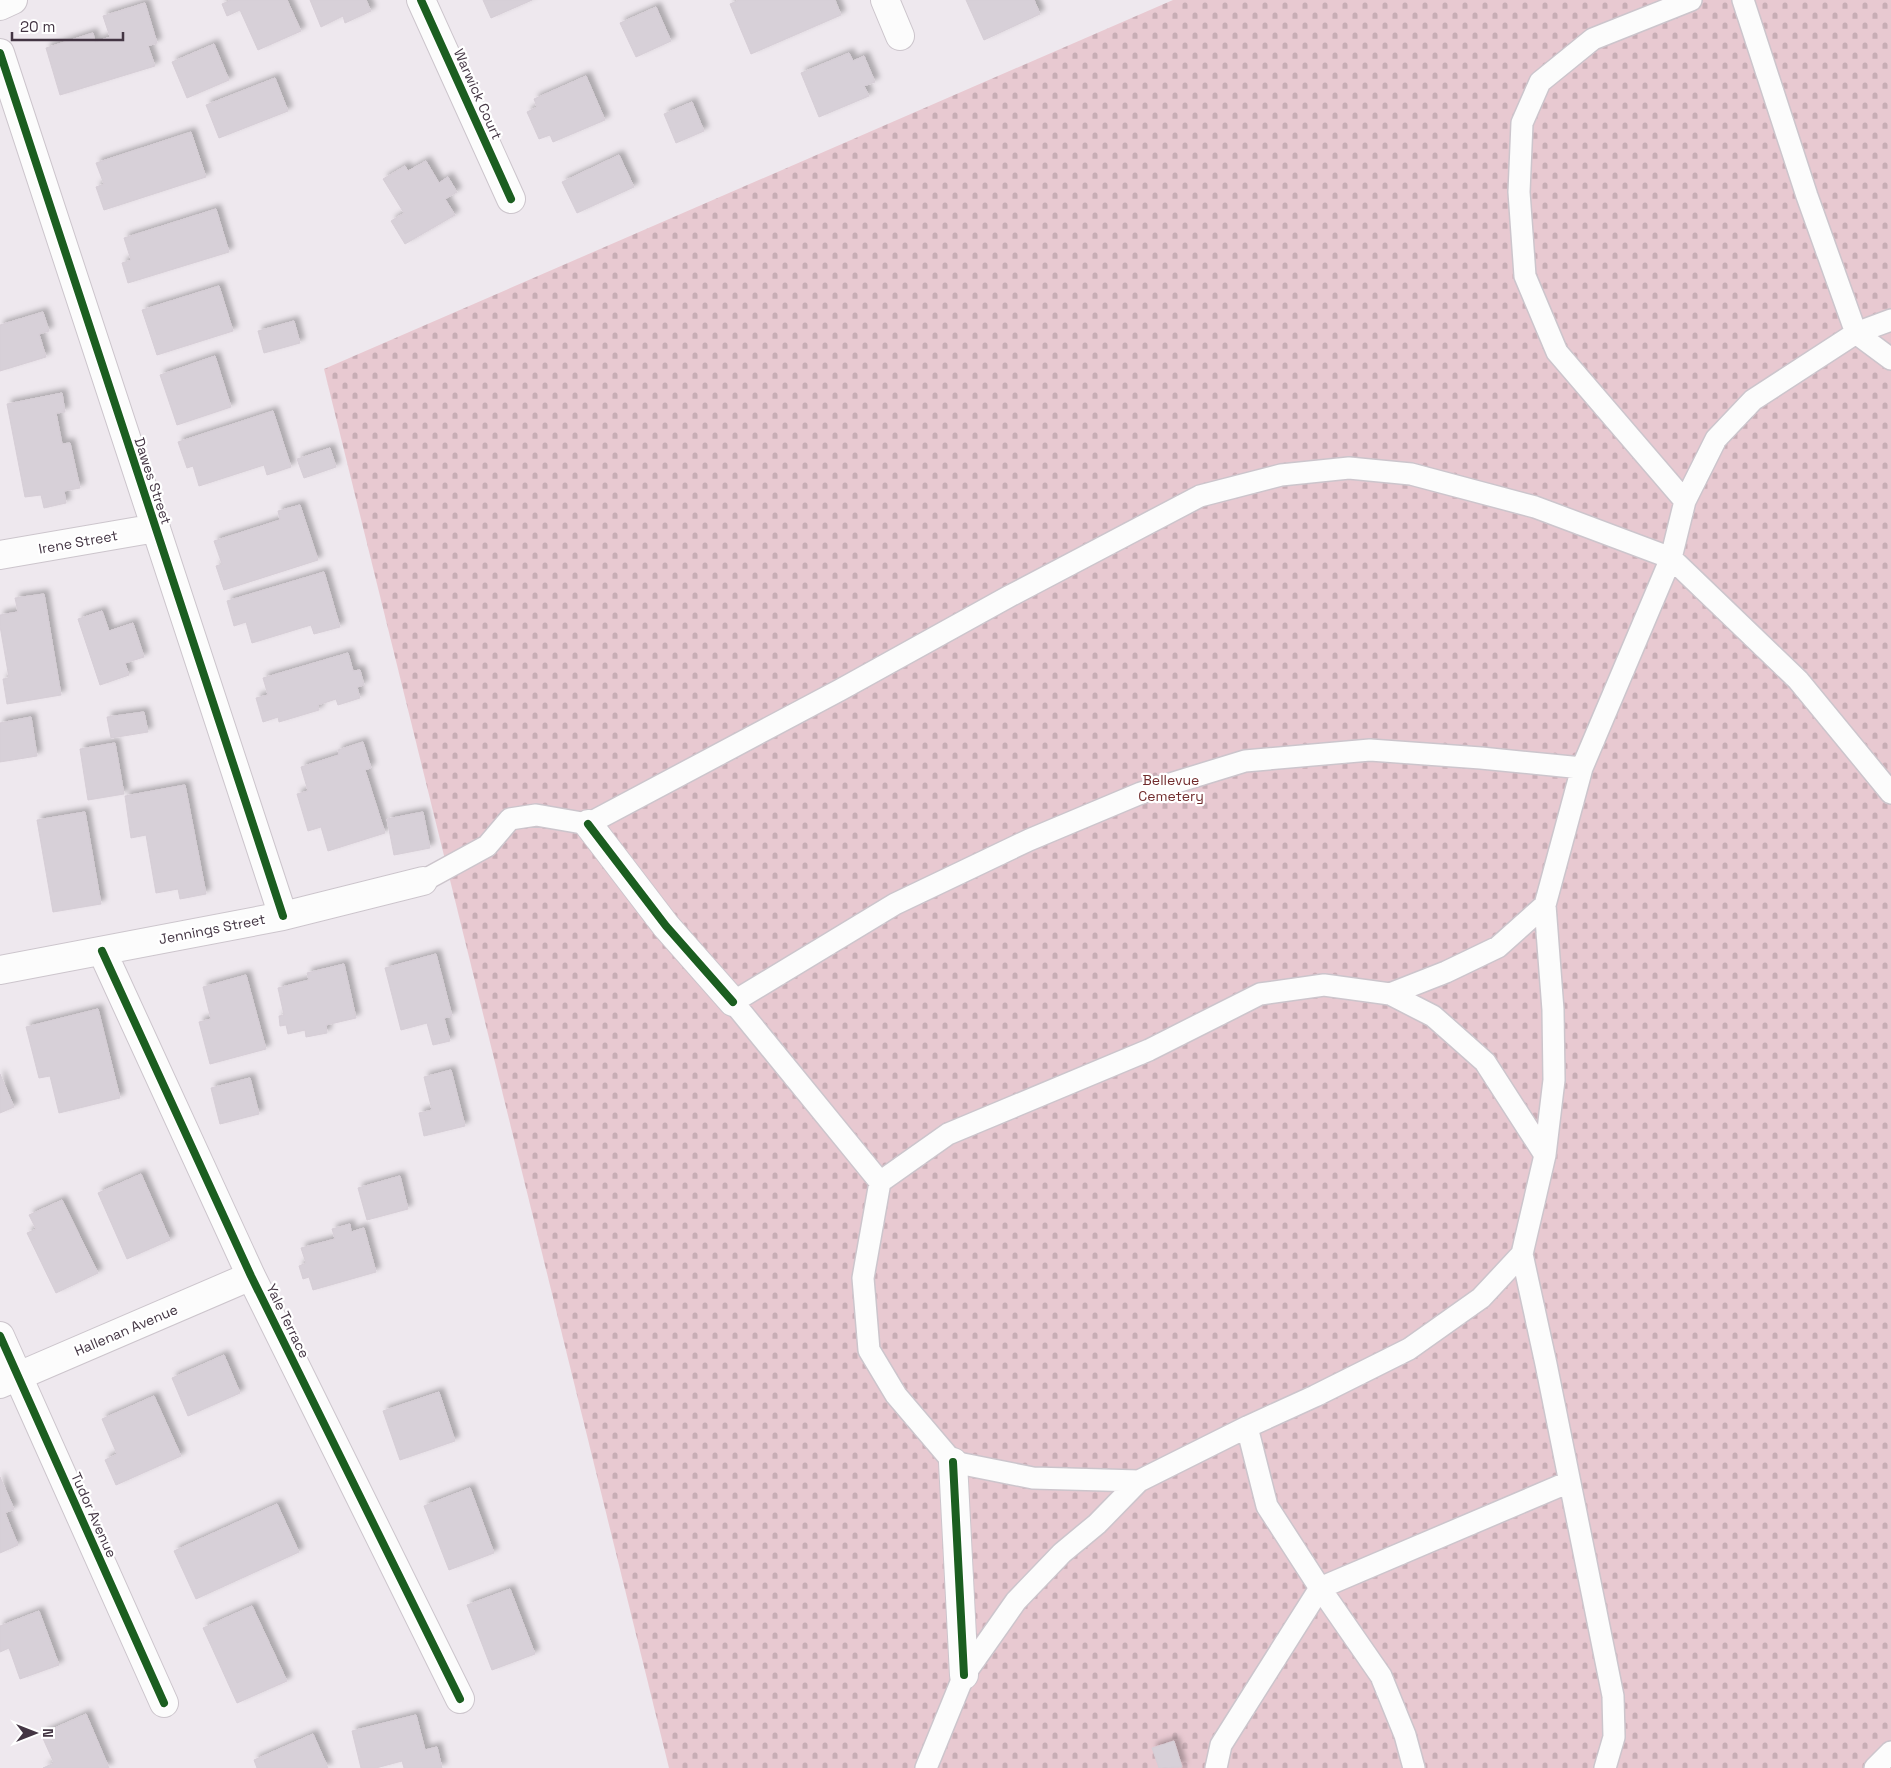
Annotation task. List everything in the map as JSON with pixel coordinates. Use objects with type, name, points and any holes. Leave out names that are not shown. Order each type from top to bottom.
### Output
[{"type":"street","points":[[0,6],[13,0]]},
{"type":"street","name":"Warwick Court","points":[[422,0],[511,199]]},
{"type":"street","points":[[885,0],[900,36]]},
{"type":"street","name":"Dawes Street","points":[[0,53],[283,916]]},
{"type":"street","name":"Irene Street","points":[[0,555],[156,528]]},
{"type":"street","points":[[588,824],[666,926],[733,1002]]},
{"type":"street","name":"Jennings Street","points":[[0,970],[283,916],[423,882]]},
{"type":"street","name":"Yale Terrace","points":[[102,951],[251,1276],[460,1698]]},
{"type":"street","name":"Hallenan Avenue","points":[[9,1380],[251,1276]]},
{"type":"street","name":"Tudor Avenue","points":[[0,1336],[9,1380],[164,1703]]},
{"type":"street","points":[[953,1462],[964,1675]]},
{"type":"lane","points":[[1686,500],[1557,352],[1526,276],[1519,192],[1522,123],[1540,82],[1593,39],[1691,0]]},
{"type":"lane","points":[[1743,0],[1807,196],[1856,333],[1891,359]]},
{"type":"lane","points":[[1605,1768],[1614,1737],[1613,1696],[1522,1254],[1545,1155],[1554,1080],[1553,1010],[1545,905],[1582,768],[1671,558],[1686,500],[1716,440],[1753,400],[1856,333],[1891,320]]},
{"type":"lane","points":[[423,882],[487,846],[510,820],[536,815],[588,824],[840,690],[1008,597],[1200,496],[1281,474],[1349,468],[1411,474],[1535,507],[1671,558],[1798,680],[1891,793]]},
{"type":"lane","points":[[880,1182],[733,1002],[895,904],[1029,840],[1140,793],[1245,761],[1370,750],[1582,768]]},
{"type":"lane","points":[[1390,994],[1446,972],[1498,947],[1545,905]]},
{"type":"lane","points":[[1139,1481],[1033,1478],[953,1462],[896,1395],[869,1350],[863,1278],[880,1182],[948,1134],[1148,1050],[1260,994],[1324,985],[1390,994],[1433,1016],[1485,1062],[1545,1155]]},
{"type":"lane","points":[[926,1768],[964,1675],[1016,1601],[1062,1553],[1097,1524],[1139,1481],[1409,1350],[1481,1298],[1522,1254]]},
{"type":"lane","points":[[1247,1427],[1267,1506],[1320,1588],[1382,1676],[1405,1734],[1414,1768]]},
{"type":"lane","points":[[1216,1768],[1222,1745],[1320,1588],[1569,1482]]},
{"type":"lane","points":[[1875,1768],[1891,1752]]},
{"type":"green space","name":"Bellevue Cemetery","points":[[1173,0],[1891,0],[1891,1768],[669,1768],[324,369]]},
{"type":"building","points":[[231,0],[287,0],[301,31],[258,50],[240,10],[227,16],[222,4]]},
{"type":"building","points":[[310,0],[366,0],[371,11],[345,23],[343,16],[321,27]]},
{"type":"building","points":[[483,0],[532,0],[491,18]]},
{"type":"building","points":[[739,0],[835,0],[841,15],[751,54],[730,4]]},
{"type":"building","points":[[966,0],[1034,0],[1040,14],[984,40]]},
{"type":"building","points":[[145,3],[157,43],[148,46],[155,66],[60,95],[46,48],[93,33],[95,42],[110,37],[103,16]]},
{"type":"building","points":[[656,7],[671,41],[636,57],[620,23]]},
{"type":"building","points":[[214,44],[229,80],[187,98],[172,62]]},
{"type":"building","points":[[849,53],[853,61],[864,56],[875,82],[864,86],[869,96],[819,117],[801,73]]},
{"type":"building","points":[[586,76],[605,120],[553,142],[550,135],[539,139],[527,112],[537,107],[534,99]]},
{"type":"building","points":[[275,78],[288,111],[219,138],[206,105]]},
{"type":"building","points":[[692,102],[704,131],[676,143],[664,114]]},
{"type":"building","points":[[191,132],[206,177],[104,210],[96,187],[104,184],[96,163]]},
{"type":"building","points":[[619,155],[634,187],[577,213],[562,182]]},
{"type":"building","points":[[426,161],[439,183],[448,177],[457,192],[445,199],[455,215],[405,244],[391,221],[404,213],[383,179],[405,166],[408,171]]},
{"type":"building","points":[[216,209],[229,252],[128,283],[122,263],[131,260],[124,238]]},
{"type":"building","points":[[219,286],[233,331],[157,355],[142,310]]},
{"type":"building","points":[[43,312],[49,331],[39,334],[46,357],[0,371],[0,325]]},
{"type":"building","points":[[294,321],[300,343],[264,353],[258,331]]},
{"type":"building","points":[[215,356],[231,407],[177,425],[160,375]]},
{"type":"building","points":[[62,393],[65,412],[56,413],[62,444],[70,443],[80,488],[64,491],[66,503],[44,508],[41,495],[25,497],[7,404]]},
{"type":"building","points":[[273,411],[291,467],[267,475],[264,465],[199,486],[193,466],[187,468],[178,442]]},
{"type":"building","points":[[330,448],[336,467],[304,478],[297,459]]},
{"type":"building","points":[[300,505],[318,560],[224,590],[216,566],[222,564],[214,541],[280,520],[278,511]]},
{"type":"building","points":[[324,572],[340,627],[314,634],[311,625],[252,643],[246,622],[234,626],[227,601]]},
{"type":"building","points":[[44,594],[61,695],[7,704],[3,679],[9,678],[0,626],[0,615],[18,612],[15,598]]},
{"type":"building","points":[[102,611],[109,631],[133,623],[144,657],[125,663],[129,675],[100,685],[78,619]]},
{"type":"building","points":[[348,653],[353,671],[360,670],[364,685],[357,687],[360,698],[338,705],[336,699],[318,705],[319,710],[279,722],[278,717],[263,722],[256,698],[268,695],[263,678]]},
{"type":"building","points":[[144,712],[148,732],[111,738],[107,717]]},
{"type":"building","points":[[31,717],[37,756],[0,762],[0,723]]},
{"type":"building","points":[[363,742],[371,768],[365,770],[385,833],[328,851],[321,827],[308,831],[297,794],[308,791],[301,767],[339,755],[338,750]]},
{"type":"building","points":[[115,743],[124,794],[88,800],[80,749]]},
{"type":"building","points":[[185,785],[206,894],[180,899],[178,889],[156,893],[146,835],[131,838],[125,796]]},
{"type":"building","points":[[85,812],[101,904],[53,912],[37,820]]},
{"type":"building","points":[[423,812],[430,848],[394,855],[387,819]]},
{"type":"building","points":[[436,954],[452,1016],[444,1018],[450,1041],[433,1045],[427,1023],[401,1030],[385,968]]},
{"type":"building","points":[[344,964],[356,1018],[326,1025],[327,1033],[306,1037],[305,1030],[288,1034],[286,1025],[280,1026],[279,1016],[284,1015],[278,988],[309,980],[307,973]]},
{"type":"building","points":[[246,975],[266,1049],[210,1064],[199,1022],[211,1019],[203,987]]},
{"type":"building","points":[[98,1009],[120,1098],[59,1113],[50,1076],[39,1078],[26,1027]]},
{"type":"building","points":[[451,1070],[465,1126],[424,1136],[419,1113],[432,1110],[424,1077]]},
{"type":"building","points":[[0,1074],[14,1107],[0,1113]]},
{"type":"building","points":[[250,1078],[259,1114],[220,1124],[211,1088]]},
{"type":"building","points":[[141,1174],[170,1240],[127,1259],[98,1193]]},
{"type":"building","points":[[400,1176],[408,1209],[367,1220],[358,1188]]},
{"type":"building","points":[[62,1200],[98,1273],[56,1293],[27,1233],[36,1229],[29,1215]]},
{"type":"building","points":[[350,1224],[351,1232],[364,1228],[376,1272],[313,1290],[309,1277],[303,1279],[299,1266],[306,1263],[301,1248],[335,1239],[332,1229]]},
{"type":"building","points":[[224,1355],[240,1393],[188,1416],[172,1378]]},
{"type":"building","points":[[439,1392],[455,1441],[400,1460],[383,1411]]},
{"type":"building","points":[[154,1396],[181,1456],[116,1485],[105,1460],[117,1454],[102,1419]]},
{"type":"building","points":[[0,1477],[14,1509],[5,1513],[18,1545],[0,1553]]},
{"type":"building","points":[[470,1488],[494,1553],[449,1570],[424,1506]]},
{"type":"building","points":[[277,1504],[299,1552],[196,1599],[174,1551]]},
{"type":"building","points":[[510,1589],[535,1654],[492,1670],[467,1605]]},
{"type":"building","points":[[252,1606],[287,1681],[237,1703],[203,1628]]},
{"type":"building","points":[[39,1611],[59,1665],[20,1679],[9,1648],[0,1652],[0,1626]]},
{"type":"building","points":[[86,1714],[109,1768],[43,1768],[54,1763],[41,1734]]},
{"type":"building","points":[[416,1715],[425,1750],[437,1747],[442,1768],[404,1768],[402,1761],[376,1768],[361,1768],[352,1731]]},
{"type":"building","points":[[313,1734],[328,1768],[257,1768],[254,1760]]},
{"type":"building","points":[[1174,1741],[1182,1767],[1159,1768],[1152,1748]]},
{"type":"cycle path","points":[[421,0],[511,199]]},
{"type":"cycle path","points":[[0,53],[283,916]]},
{"type":"cycle path","points":[[588,824],[666,926],[733,1002]]},
{"type":"cycle path","points":[[102,951],[251,1276],[460,1699]]},
{"type":"cycle path","points":[[0,1336],[164,1703]]},
{"type":"cycle path","points":[[953,1462],[964,1675]]}]
